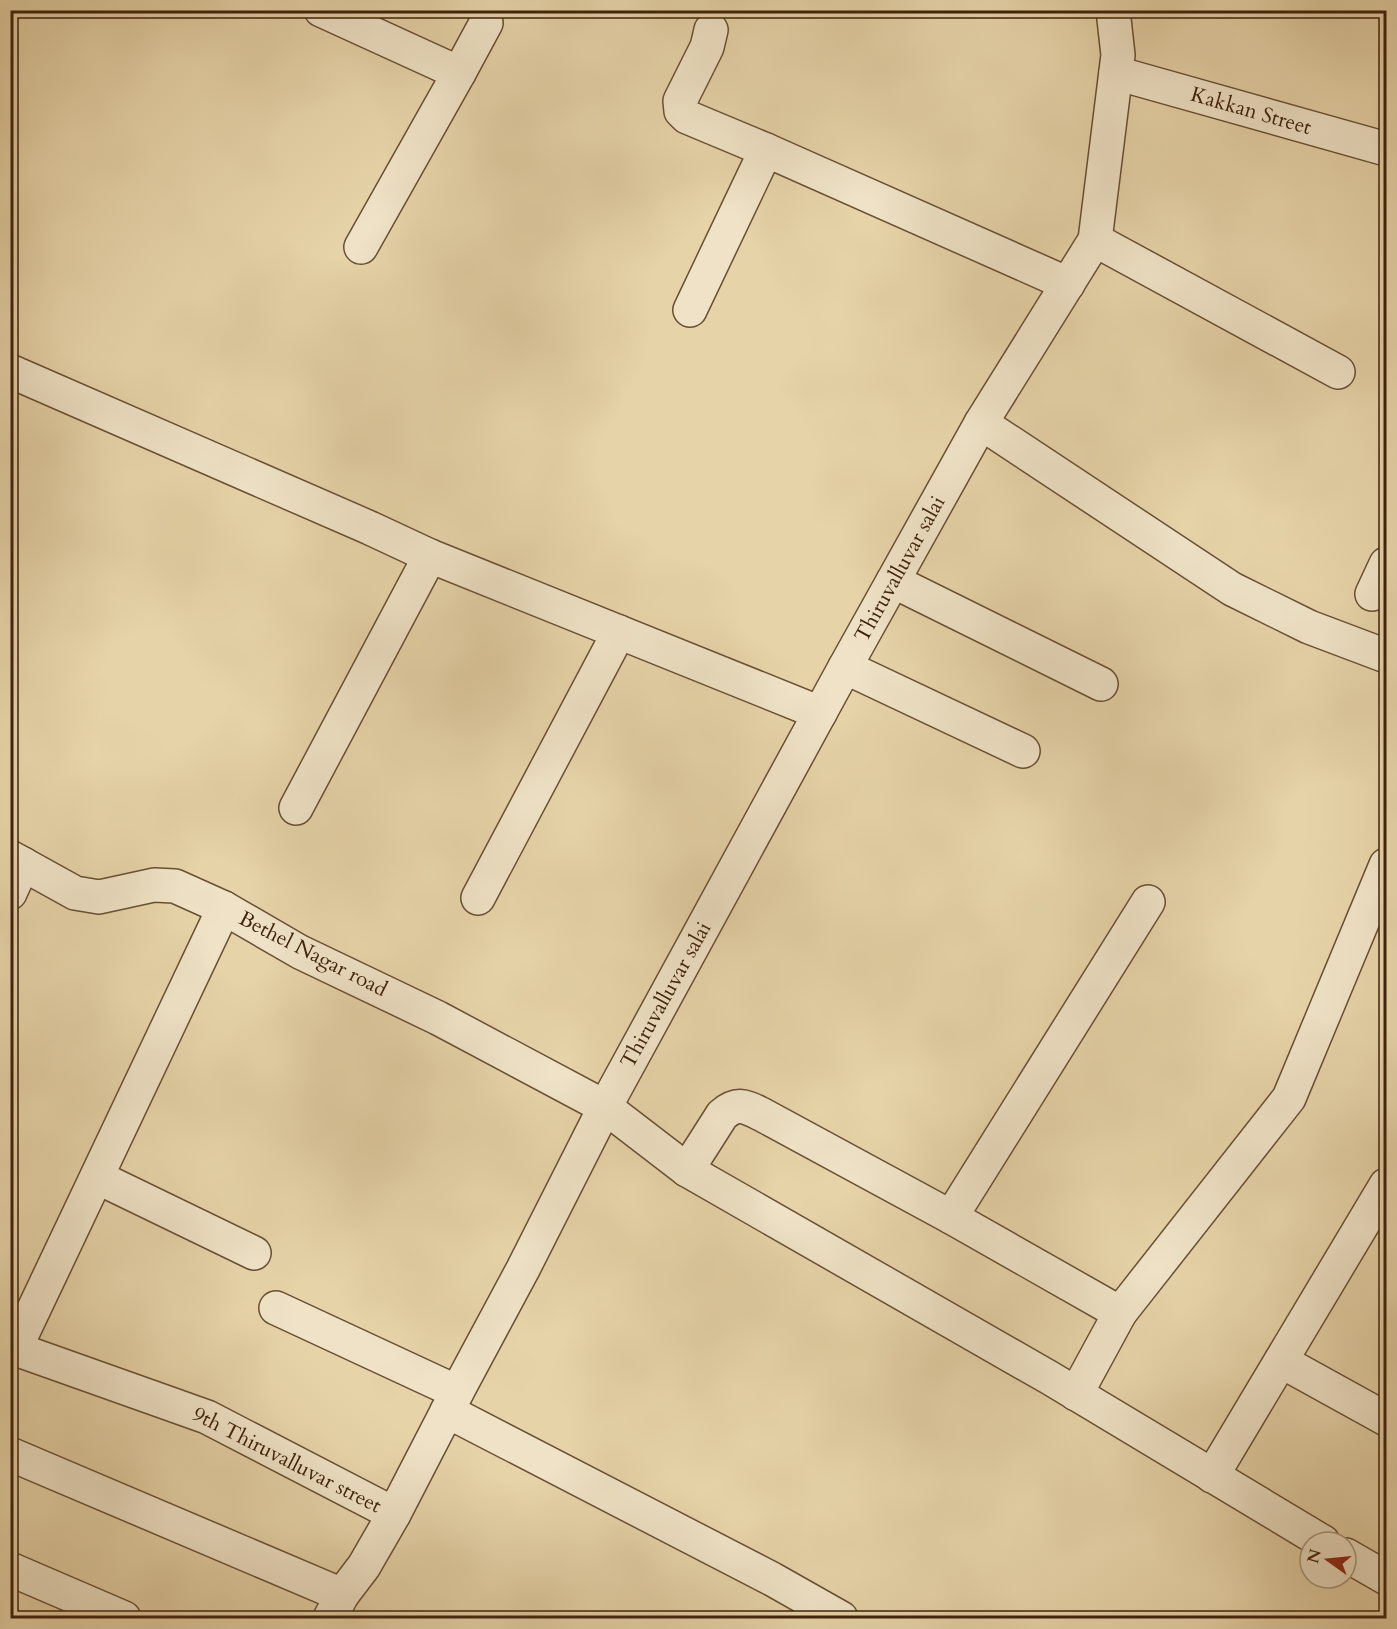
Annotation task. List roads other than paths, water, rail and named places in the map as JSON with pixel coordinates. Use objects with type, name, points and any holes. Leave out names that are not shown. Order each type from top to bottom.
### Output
[{"type":"street","points":[[321,10],[459,73]]},
{"type":"street","name":"Thiruvalluvar salai","points":[[336,1607],[364,1566],[394,1514],[523,1269],[604,1107],[820,712],[981,423],[1095,240],[1118,56],[1113,10]]},
{"type":"street","points":[[362,247],[486,23]]},
{"type":"street","points":[[711,30],[706,47],[680,101],[681,111],[687,117],[1068,284]]},
{"type":"street","name":"Kakkan Street","points":[[1116,73],[1386,149]]},
{"type":"street","points":[[690,310],[766,150]]},
{"type":"street","points":[[1095,240],[1338,372]]},
{"type":"street","points":[[10,370],[430,556],[820,712]]},
{"type":"street","points":[[981,423],[1232,589],[1309,627],[1386,656]]},
{"type":"street","points":[[296,808],[430,556]]},
{"type":"street","points":[[1371,594],[1386,564]]},
{"type":"street","points":[[893,581],[1101,684]]},
{"type":"street","points":[[478,898],[619,632]]},
{"type":"street","points":[[845,667],[1023,751]]},
{"type":"street","points":[[10,893],[17,860]]},
{"type":"street","name":"Bethel Nagar road","points":[[17,860],[75,893],[99,897],[154,885],[175,886],[224,908],[300,952],[438,1018],[604,1107],[687,1170],[1076,1394],[1303,1530]]},
{"type":"street","points":[[1076,1394],[1120,1313],[1289,1098],[1386,866]]},
{"type":"street","points":[[951,1217],[1148,902]]},
{"type":"street","points":[[13,1348],[97,1177],[224,908]]},
{"type":"street","points":[[687,1170],[722,1115],[737,1106],[747,1107],[951,1217],[1120,1313]]},
{"type":"street","points":[[97,1177],[254,1253]]},
{"type":"street","points":[[1212,1476],[1386,1185]]},
{"type":"street","points":[[276,1308],[452,1402],[840,1618]]},
{"type":"street","name":"9th Thiruvalluvar street","points":[[13,1348],[207,1417],[394,1514]]},
{"type":"street","points":[[1281,1361],[1386,1419]]},
{"type":"street","points":[[10,1454],[336,1607]]},
{"type":"street","points":[[1358,1562],[1386,1578]]},
{"type":"street","points":[[10,1569],[124,1618]]}]
